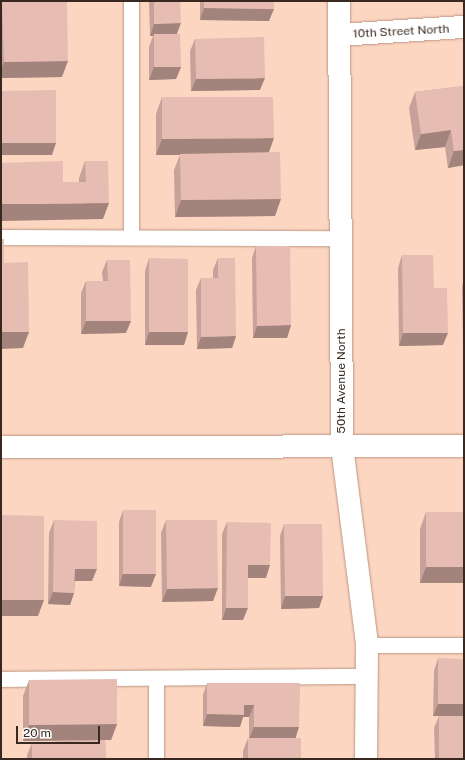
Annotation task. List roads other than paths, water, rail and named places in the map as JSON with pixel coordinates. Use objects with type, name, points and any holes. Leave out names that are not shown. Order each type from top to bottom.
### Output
[{"type":"street","name":"50th Avenue North","points":[[339,1],[342,446],[367,645],[366,759]]},
{"type":"street","name":"10th Street North","points":[[339,35],[464,27]]},
{"type":"street","points":[[1,447],[464,446]]},
{"type":"lane","points":[[131,1],[131,236]]},
{"type":"lane","points":[[1,237],[131,236],[341,238]]},
{"type":"lane","points":[[367,645],[464,645]]},
{"type":"lane","points":[[1,679],[156,679],[367,676]]},
{"type":"lane","points":[[156,679],[156,759]]}]
